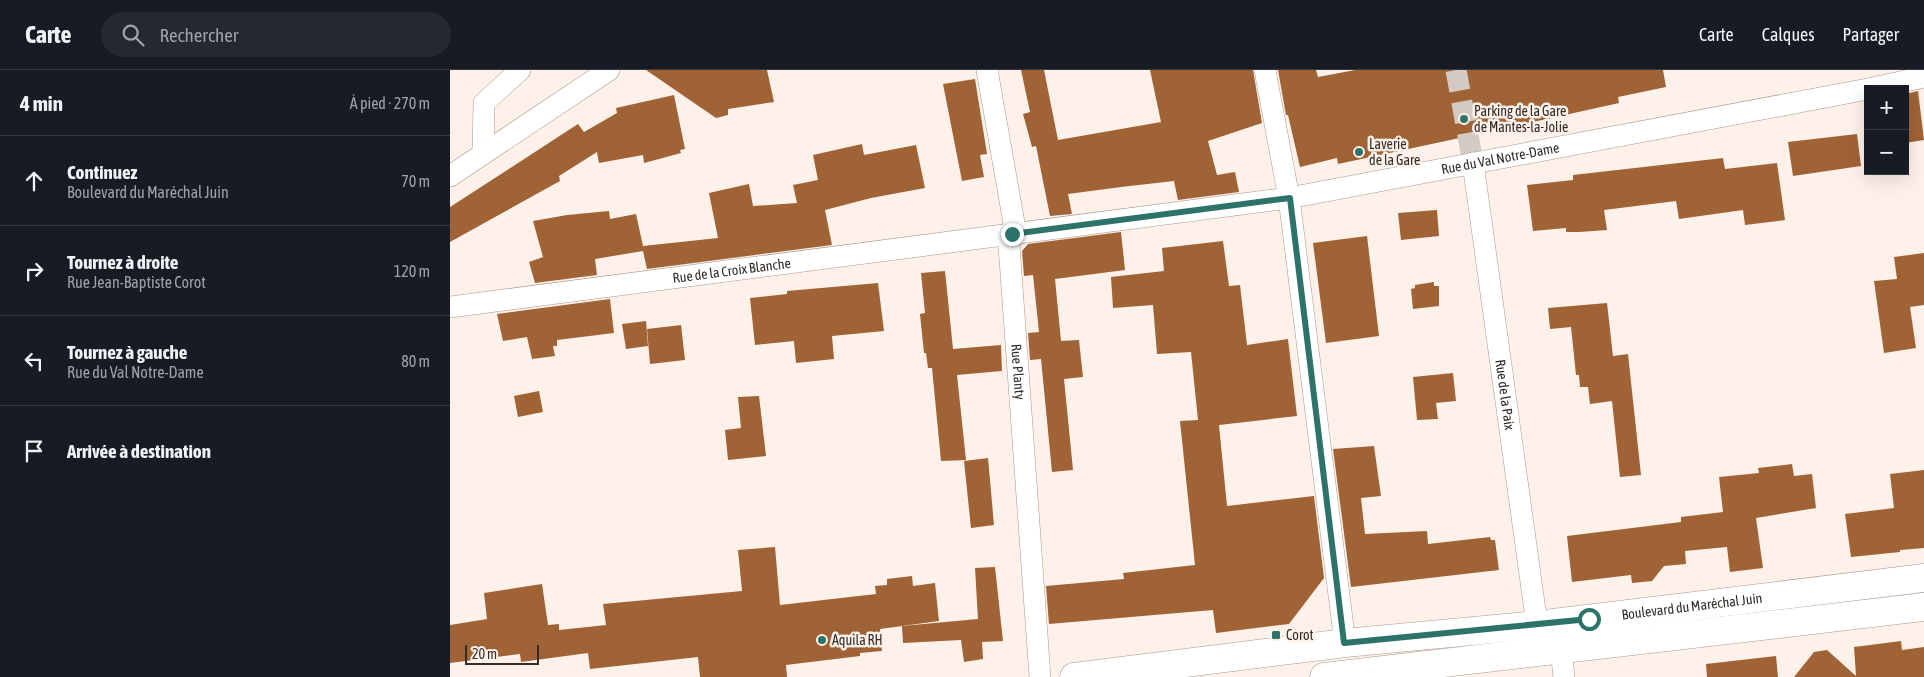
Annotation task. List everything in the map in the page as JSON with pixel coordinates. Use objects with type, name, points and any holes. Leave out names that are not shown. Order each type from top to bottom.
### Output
[{"type":"main road","name":"Boulevard du Maréchal Juin","points":[[1074,677],[1344,643],[1537,626],[1924,578]]},
{"type":"main road","name":"Boulevard du Maréchal Juin","points":[[1324,677],[1924,607]]},
{"type":"street","points":[[483,154],[484,103],[520,70]]},
{"type":"street","points":[[450,176],[609,70]]},
{"type":"street","name":"Rue Planty","points":[[987,70],[1014,223],[1010,245],[1040,677]]},
{"type":"street","points":[[1265,70],[1290,198],[1344,643]]},
{"type":"street","name":"Rue du Val Notre-Dame","points":[[1887,85],[1924,77]]},
{"type":"street","name":"Rue du Val Notre-Dame","points":[[1012,234],[1290,198],[1864,90]]},
{"type":"street","name":"Rue de la Paix","points":[[1473,163],[1537,626]]},
{"type":"street","name":"Rue de la Croix Blanche","points":[[450,307],[1012,234]]},
{"type":"street","points":[[1537,626],[1561,649],[1564,677]]},
{"type":"building","points":[[646,70],[767,70],[774,102],[728,109],[728,115],[716,118]]},
{"type":"building","points":[[1021,70],[1044,70],[1058,140],[1161,122],[1150,70],[1253,70],[1262,123],[1208,141],[1217,175],[1235,172],[1239,192],[1178,200],[1174,181],[1121,187],[1068,194],[1072,214],[1050,216],[1036,146],[1032,147],[1023,114],[1030,112]]},
{"type":"building","points":[[1278,70],[1316,70],[1318,77],[1355,70],[1663,70],[1666,87],[1618,97],[1619,103],[1469,136],[1338,164],[1337,158],[1300,167],[1288,115],[1286,115]]},
{"type":"building","points":[[975,79],[987,154],[980,155],[984,177],[962,181],[943,84]]},
{"type":"building","points":[[1918,91],[1924,140],[1909,142],[1909,130],[1909,93]]},
{"type":"building","points":[[674,95],[685,149],[680,150],[681,153],[644,163],[643,155],[599,163],[597,152],[559,176],[560,181],[450,242],[450,207],[578,124],[584,132],[617,113],[616,108]]},
{"type":"building","points":[[1857,134],[1861,166],[1793,176],[1788,142]]},
{"type":"building","points":[[862,144],[864,155],[916,145],[925,188],[871,198],[825,210],[832,245],[647,269],[643,251],[595,259],[597,275],[535,283],[529,262],[543,257],[533,221],[567,215],[609,211],[610,219],[636,214],[643,246],[718,238],[709,193],[749,184],[753,206],[797,203],[793,185],[818,180],[813,155]]},
{"type":"building","points":[[1723,158],[1725,169],[1777,163],[1785,220],[1745,225],[1743,210],[1679,219],[1676,201],[1604,210],[1607,230],[1566,232],[1566,228],[1533,231],[1527,185],[1573,180],[1573,175]]},
{"type":"building","points":[[1437,210],[1439,236],[1401,240],[1398,213]]},
{"type":"building","points":[[1121,232],[1125,270],[1055,279],[1061,341],[1079,340],[1083,377],[1064,379],[1073,470],[1052,472],[1041,359],[1030,360],[1028,333],[1039,332],[1033,275],[1024,276],[1022,251],[1028,244]]},
{"type":"building","points":[[1367,236],[1379,336],[1326,343],[1313,243]]},
{"type":"building","points":[[1223,241],[1229,286],[1240,285],[1247,345],[1288,339],[1297,416],[1219,425],[1227,506],[1314,496],[1324,578],[1289,624],[1216,633],[1213,610],[1049,624],[1046,586],[1124,579],[1123,573],[1195,565],[1180,421],[1198,420],[1191,352],[1157,354],[1153,305],[1113,308],[1111,277],[1164,271],[1162,248]]},
{"type":"building","points":[[1924,253],[1924,305],[1910,307],[1916,348],[1884,353],[1874,281],[1897,279],[1894,257]]},
{"type":"building","points":[[945,271],[953,349],[1001,345],[1002,371],[957,375],[966,460],[941,461],[932,368],[928,368],[926,353],[924,353],[920,314],[925,313],[921,273]]},
{"type":"building","points":[[1434,282],[1434,286],[1439,286],[1439,306],[1413,309],[1411,289],[1415,288],[1415,285]]},
{"type":"building","points":[[878,283],[884,331],[832,336],[834,359],[796,363],[794,341],[755,345],[750,298],[787,294],[787,291]]},
{"type":"building","points":[[610,299],[614,333],[557,340],[557,346],[553,346],[555,356],[532,359],[527,337],[503,341],[497,314]]},
{"type":"building","points":[[1607,303],[1613,356],[1628,354],[1641,475],[1620,477],[1612,401],[1590,404],[1588,387],[1580,387],[1579,375],[1576,375],[1571,327],[1550,329],[1548,308]]},
{"type":"building","points":[[646,321],[648,346],[626,349],[622,324]]},
{"type":"building","points":[[681,325],[685,360],[650,364],[647,329]]},
{"type":"building","points":[[1453,373],[1456,401],[1436,403],[1438,419],[1417,420],[1413,377]]},
{"type":"building","points":[[539,391],[543,412],[518,417],[514,396]]},
{"type":"building","points":[[759,396],[766,456],[728,460],[725,430],[741,428],[738,397]]},
{"type":"building","points":[[1374,446],[1381,496],[1361,498],[1365,534],[1427,531],[1428,544],[1490,537],[1491,540],[1495,540],[1499,570],[1351,587],[1333,449]]},
{"type":"building","points":[[988,458],[994,525],[971,528],[964,461]]},
{"type":"building","points":[[1792,464],[1794,476],[1812,474],[1816,508],[1756,518],[1763,568],[1730,572],[1727,547],[1685,551],[1686,564],[1664,566],[1652,581],[1632,583],[1631,575],[1572,582],[1567,536],[1681,522],[1681,517],[1723,512],[1719,477],[1759,473],[1758,468]]},
{"type":"building","points":[[1924,470],[1924,548],[1851,557],[1845,514],[1894,508],[1890,474]]},
{"type":"building","points":[[775,547],[780,605],[876,594],[875,586],[887,585],[887,579],[912,576],[913,586],[935,583],[939,621],[880,629],[882,651],[860,653],[860,656],[786,665],[787,677],[700,677],[698,657],[590,669],[588,653],[521,662],[520,654],[450,663],[450,625],[487,619],[484,593],[542,584],[548,625],[559,624],[559,630],[606,625],[603,604],[742,591],[738,550]]},
{"type":"building","points":[[995,567],[1003,641],[982,642],[983,659],[964,662],[961,640],[903,643],[902,626],[978,619],[975,568]]},
{"type":"building","points":[[1901,641],[1902,650],[1924,647],[1924,677],[1794,677],[1814,652],[1827,650],[1856,676],[1854,647]]},
{"type":"building","points":[[1776,656],[1778,677],[1707,677],[1706,664]]},
{"type":"tunnel","points":[[1456,70],[1473,163]]},
{"type":"place","name":"Parking de la Gare de Mantes-la-Jolie","points":[[1464,119]]},
{"type":"place","name":"Laverie de la Gare","points":[[1359,152]]},
{"type":"place","name":"Corot","points":[[1276,635]]},
{"type":"place","name":"Aquila RH","points":[[822,640]]},
{"type":"route","points":[[1012,234],[1290,198],[1344,643],[1537,626],[1589,619]]}]
